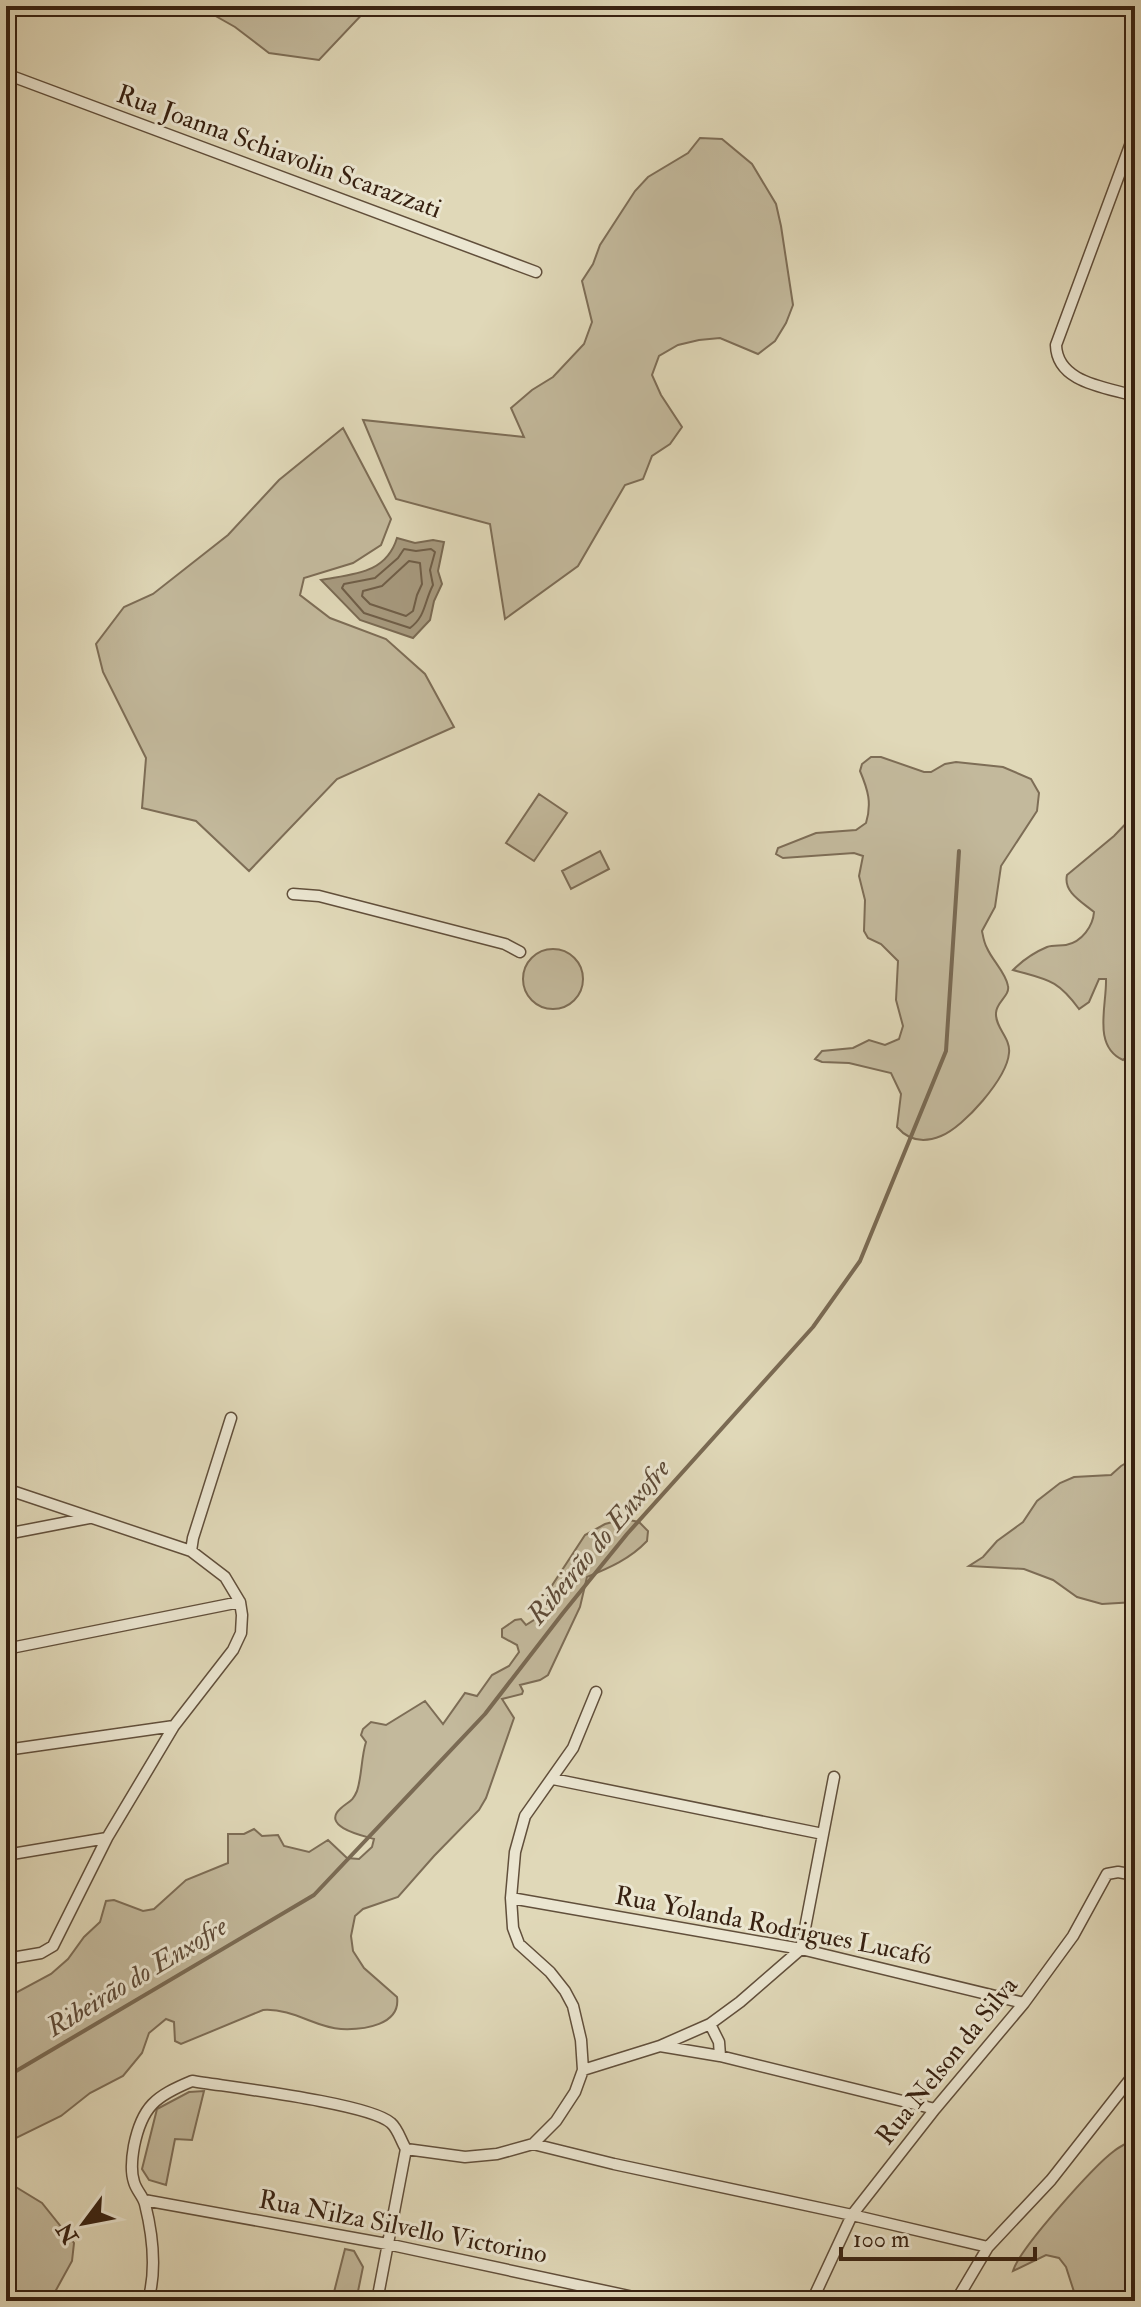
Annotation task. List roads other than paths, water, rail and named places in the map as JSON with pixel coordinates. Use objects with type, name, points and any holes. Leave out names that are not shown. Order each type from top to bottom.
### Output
[{"type":"street","name":"Rua Joanna Schiavolin Scarazzati","points":[[6,74],[536,272]]},
{"type":"street","points":[[1135,132],[1056,345],[1058,360],[1069,374],[1135,396]]},
{"type":"street","points":[[293,894],[319,896],[505,944],[520,952]]},
{"type":"street","points":[[191,1551],[231,1418]]},
{"type":"street","points":[[6,1489],[191,1551],[225,1577],[240,1602],[241,1633],[233,1650],[174,1726],[107,1838],[53,1946],[41,1953],[6,1959]]},
{"type":"street","points":[[6,1534],[91,1517]]},
{"type":"street","points":[[6,1649],[240,1602]]},
{"type":"street","points":[[533,2144],[556,2121],[575,2092],[583,2070],[581,2040],[573,2006],[550,1972],[519,1944],[513,1928],[511,1898],[515,1852],[525,1816],[573,1748],[596,1692]]},
{"type":"street","points":[[6,1750],[174,1726]]},
{"type":"street","points":[[583,2070],[660,2046],[710,2024],[801,1949],[834,1777]]},
{"type":"street","points":[[553,1779],[823,1834]]},
{"type":"street","points":[[6,1855],[107,1838]]},
{"type":"street","name":"Rua Nelson da Silva","points":[[812,2301],[852,2215],[1024,2003],[1073,1936],[1107,1874],[1135,1875]]},
{"type":"street","name":"Rua Yolanda Rodrigues Lucafó","points":[[511,1898],[801,1949],[1024,2003]]},
{"type":"street","points":[[710,2024],[719,2042],[720,2056]]},
{"type":"street","points":[[660,2046],[720,2056],[935,2109]]},
{"type":"street","points":[[956,2301],[988,2247],[1051,2180],[1135,2073]]},
{"type":"street","points":[[148,2301],[153,2284],[153,2243],[144,2200],[134,2182],[131,2162],[142,2116],[169,2091],[192,2081],[351,2107],[381,2116],[393,2124],[406,2149],[377,2301]]},
{"type":"street","points":[[406,2149],[465,2157],[497,2154],[533,2144],[988,2247]]},
{"type":"street","name":"Rua Nilza Silvello Victorino","points":[[144,2200],[387,2244],[652,2301]]},
{"type":"water","points":[[397,538],[415,543],[444,542],[438,571],[442,584],[430,620],[413,638],[360,620],[321,580],[356,574],[377,566],[392,550]]},
{"type":"waterway","name":"Ribeirão do Enxofre","points":[[6,2077],[314,1895],[485,1714],[627,1534],[813,1327],[860,1261],[946,1051],[959,851]]}]
